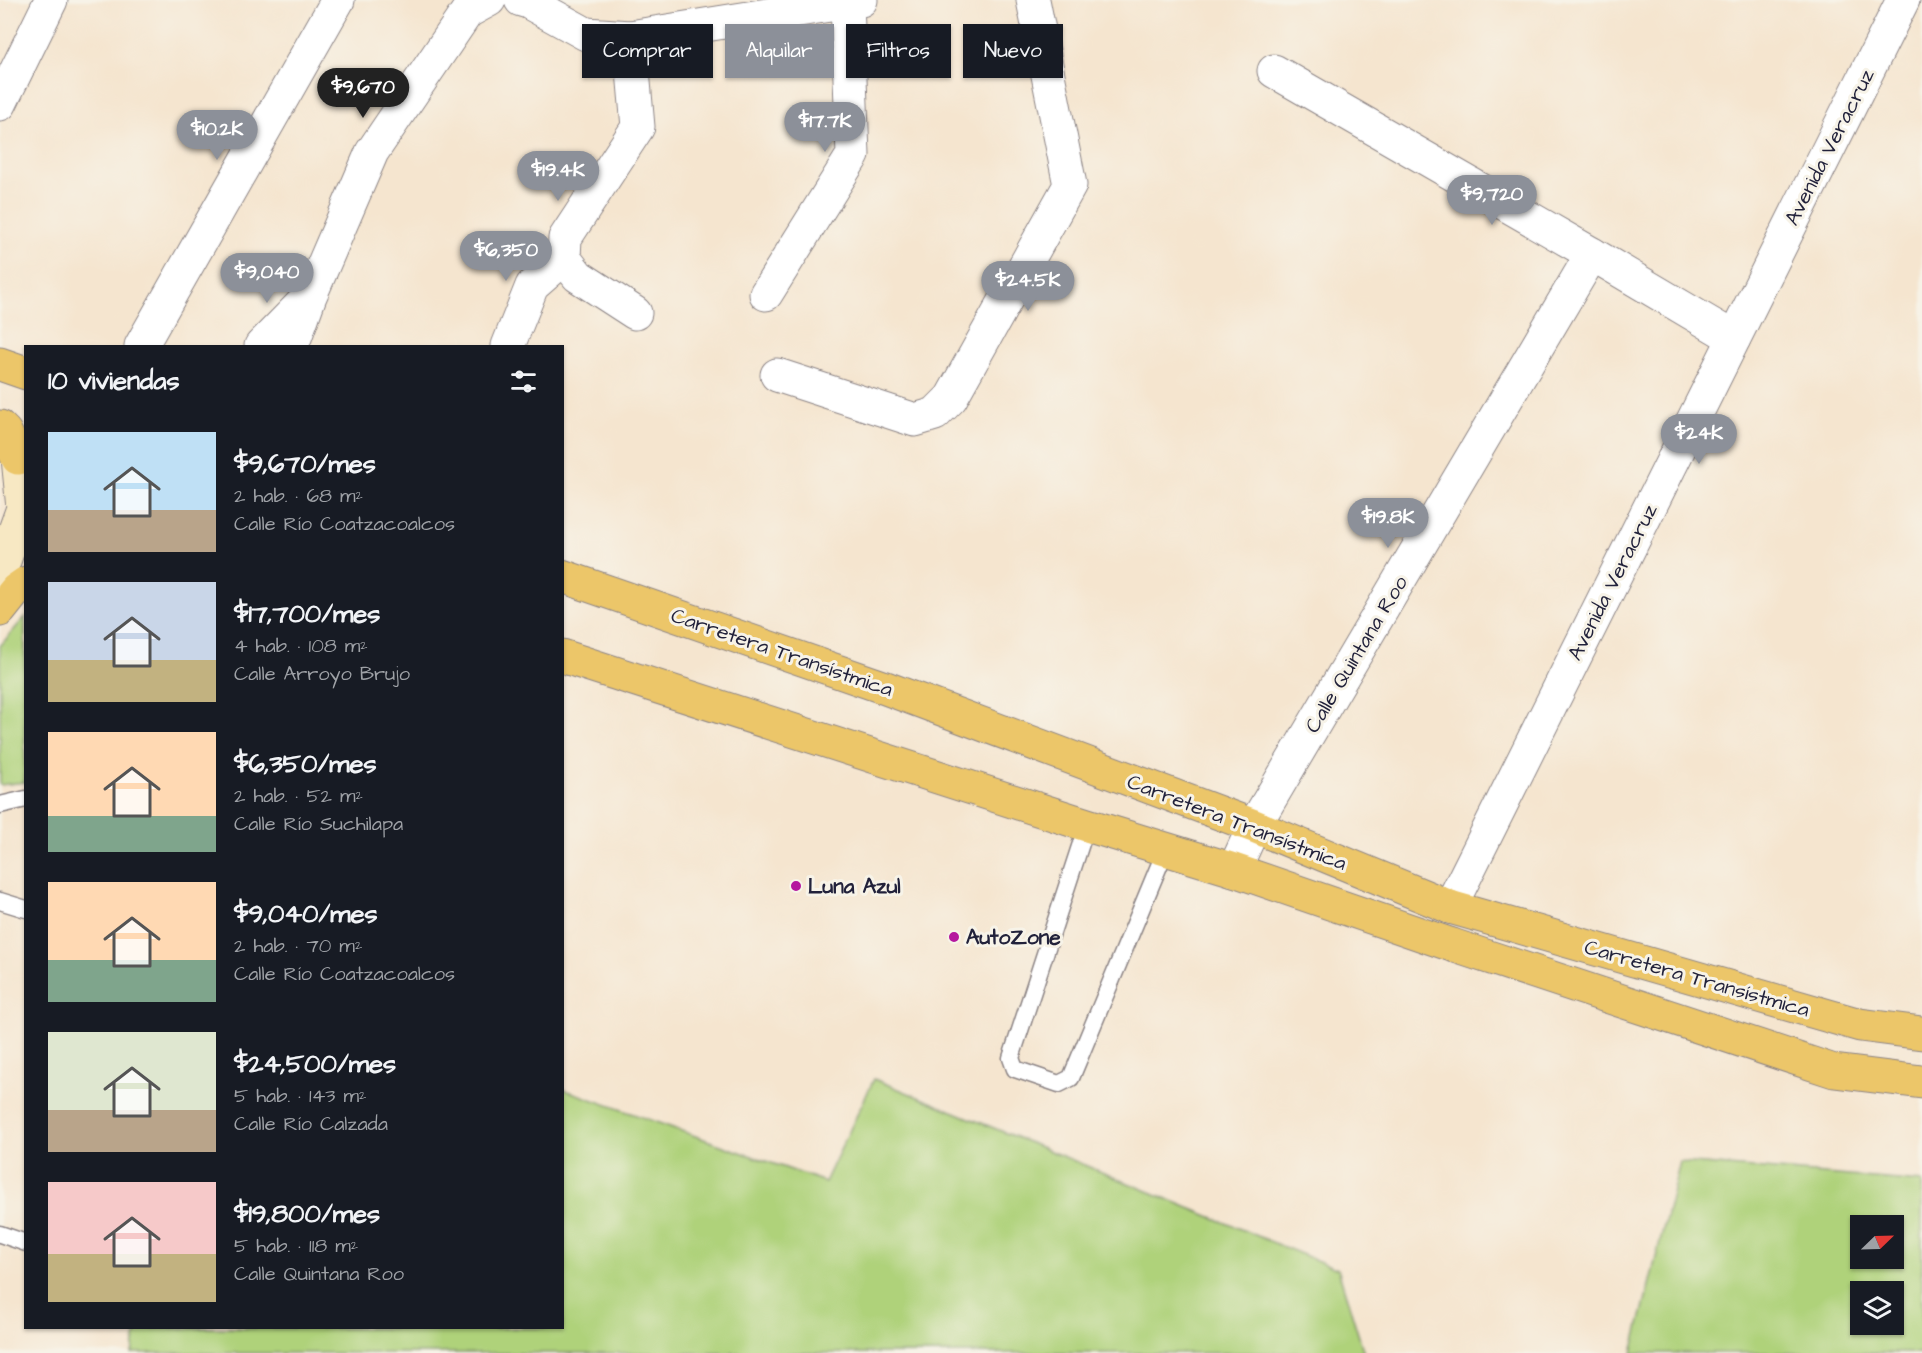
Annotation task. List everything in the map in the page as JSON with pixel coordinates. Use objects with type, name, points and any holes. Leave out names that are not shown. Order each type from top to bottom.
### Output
[{"type":"main road","points":[[0,364],[24,372]]},
{"type":"main road","points":[[0,427],[5,432],[14,461],[23,507],[0,572]]},
{"type":"main road","name":"Carretera Transístmica","points":[[564,577],[883,687],[1254,826],[1450,907],[1860,1025],[1922,1033]]},
{"type":"main road","points":[[0,610],[16,590],[24,584]]},
{"type":"main road","name":"Carretera Transístmica","points":[[564,657],[1234,870],[1452,945],[1834,1071],[1922,1082]]},
{"type":"street","points":[[0,104],[51,0]]},
{"type":"street","points":[[142,345],[338,0]]},
{"type":"street","points":[[292,345],[310,296],[372,152],[467,12],[489,0]]},
{"type":"street","points":[[521,0],[582,32]]},
{"type":"street","points":[[777,375],[915,420],[935,414],[951,398],[1070,185],[1033,0]]},
{"type":"street","name":"Avenida Veracruz","points":[[1450,907],[1903,0]]},
{"type":"street","points":[[713,24],[854,1],[853,155],[766,294]]},
{"type":"street","points":[[1274,71],[1734,338]]},
{"type":"street","points":[[634,78],[638,127],[565,238],[564,258],[578,276],[635,313]]},
{"type":"street","name":"Calle Quintana Roo","points":[[1234,870],[1254,826],[1592,254]]},
{"type":"street","points":[[508,345],[532,286],[564,258]]},
{"type":"street","points":[[262,345],[310,296]]},
{"type":"lane","points":[[0,805],[24,800]]},
{"type":"lane","points":[[1087,825],[1011,1058],[1015,1069],[1059,1084],[1071,1078],[1166,849]]},
{"type":"lane","points":[[0,901],[24,908]]},
{"type":"lane","points":[[0,1234],[24,1242]]},
{"type":"green space","points":[[24,618],[24,782],[0,785],[0,646]]},
{"type":"green space","points":[[874,1079],[1338,1269],[1364,1353],[132,1353],[137,1329],[564,1329],[564,1089],[825,1182]]},
{"type":"green space","points":[[1680,1162],[1922,1182],[1922,1353],[1632,1353]]},
{"type":"place","name":"Luna Azul","points":[[796,886]]},
{"type":"place","name":"AutoZone","points":[[954,937]]}]
